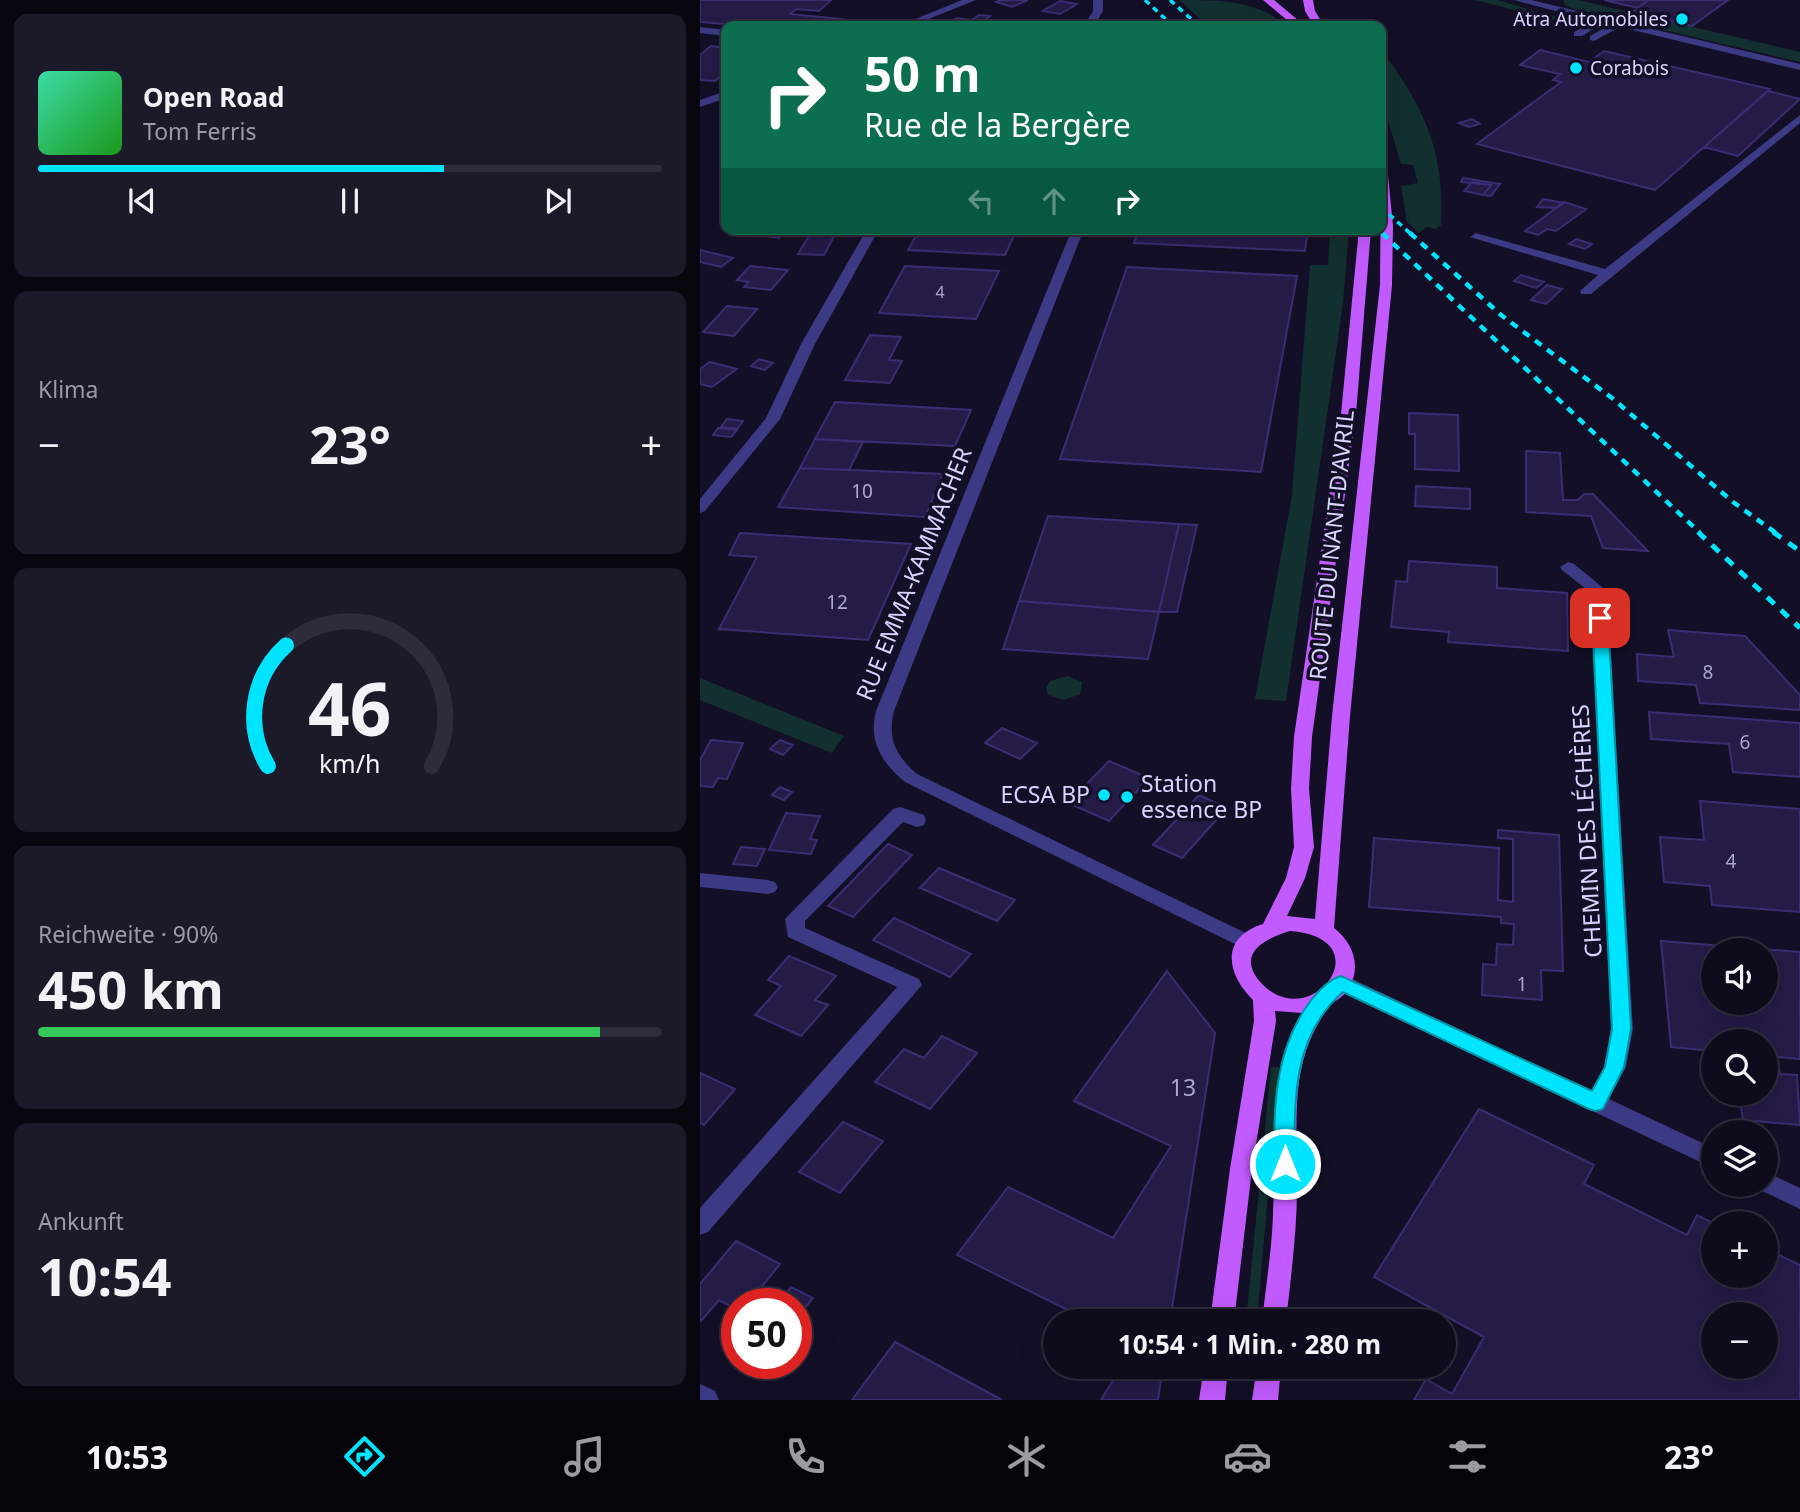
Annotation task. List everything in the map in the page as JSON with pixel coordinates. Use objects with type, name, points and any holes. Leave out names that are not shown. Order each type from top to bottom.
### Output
[{"type":"main road","points":[[1268,0],[1294,21]]},
{"type":"main road","points":[[1308,0],[1316,21]]},
{"type":"main road","name":"ROUTE DU NANT-D'AVRIL","points":[[1324,931],[1341,716],[1385,297],[1386,216]]},
{"type":"main road","name":"ROUTE DU NANT-D'AVRIL","points":[[1272,926],[1298,869],[1304,846],[1305,820],[1300,790],[1304,723],[1353,369],[1363,283],[1365,235]]},
{"type":"main road","points":[[1275,1309],[1285,1214],[1284,1114],[1292,1054],[1304,1024],[1322,1000],[1341,983],[1346,972],[1343,949],[1324,931],[1299,924],[1272,926],[1247,942],[1240,956],[1241,972],[1249,986],[1264,998],[1282,1004],[1303,1005],[1322,1000]]},
{"type":"main road","points":[[1224,1309],[1241,1170],[1265,1021],[1264,998]]},
{"type":"main road","points":[[1212,1400],[1215,1379]]},
{"type":"main road","points":[[1265,1400],[1268,1379]]},
{"type":"street","points":[[916,21],[971,0]]},
{"type":"street","points":[[1092,21],[1098,12],[1098,0]]},
{"type":"street","points":[[1528,1],[1600,21],[1800,67]]},
{"type":"street","points":[[1578,34],[1600,21]]},
{"type":"street","points":[[1594,38],[1617,25]]},
{"type":"street","points":[[700,30],[721,32]]},
{"type":"street","points":[[700,104],[721,96]]},
{"type":"street","points":[[1586,290],[1800,118]]},
{"type":"street","points":[[700,508],[773,419],[808,344],[870,235]]},
{"type":"street","name":"RUE EMMA-KAMMACHER","points":[[1076,235],[885,711],[881,728],[884,745],[892,761],[911,778],[1247,942]]},
{"type":"street","points":[[1476,237],[1606,273]]},
{"type":"street","name":"CHEMIN DES LÉCHÈRES","points":[[1568,566],[1599,591],[1622,1029],[1615,1067],[1596,1103]]},
{"type":"street","points":[[700,1225],[912,985],[795,932],[795,919],[900,814],[917,820]]},
{"type":"street","points":[[700,880],[768,887]]},
{"type":"street","points":[[1341,983],[1701,1152]]},
{"type":"street","points":[[1778,1188],[1800,1199]]},
{"type":"street","points":[[700,1396],[706,1400]]},
{"type":"green space","points":[[1179,0],[1237,3],[1263,11],[1280,21],[1202,21]]},
{"type":"green space","points":[[1475,0],[1497,0],[1581,24],[1579,26]]},
{"type":"green space","points":[[1563,0],[1578,0],[1800,52],[1800,62],[1574,9],[1566,6]]},
{"type":"green space","points":[[1386,56],[1420,111],[1435,152],[1441,198],[1441,225],[1435,229],[1426,227],[1419,233],[1407,222],[1401,186],[1418,183],[1413,165],[1401,164],[1386,114]]},
{"type":"green space","points":[[1330,235],[1349,235],[1343,303],[1286,701],[1255,699],[1292,495],[1310,265],[1328,265]]},
{"type":"green space","points":[[1068,676],[1082,682],[1080,694],[1064,700],[1048,695],[1046,688],[1050,681]]},
{"type":"green space","points":[[700,678],[844,736],[832,753],[700,700]]},
{"type":"green space","points":[[1271,1067],[1279,1067],[1258,1309],[1247,1309]]},
{"type":"building","points":[[700,0],[831,0],[819,11],[796,9],[790,14],[842,19],[721,21],[721,24],[700,22]]},
{"type":"building","points":[[1028,0],[1012,7],[996,2]]},
{"type":"building","points":[[1604,0],[1649,0],[1638,8]]},
{"type":"building","name":"Atra Automobiles","points":[[1649,0],[1728,0],[1692,26],[1632,12]]},
{"type":"building","points":[[1060,1],[1077,4],[1060,14],[1043,11]]},
{"type":"building","points":[[979,15],[990,16],[984,21],[952,21],[957,18],[972,20]]},
{"type":"building","points":[[711,46],[721,47],[721,76],[715,81],[700,80],[700,55]]},
{"type":"building","points":[[1540,50],[1589,62],[1604,51],[1770,89],[1655,190],[1477,144],[1561,82],[1553,80],[1560,74],[1520,65]]},
{"type":"building","points":[[1768,91],[1800,99],[1738,156],[1704,147]]},
{"type":"building","points":[[1472,119],[1480,124],[1469,127],[1459,123]]},
{"type":"building","points":[[1463,178],[1500,184],[1491,196],[1483,195],[1491,185],[1461,182]]},
{"type":"building","points":[[1472,182],[1491,185],[1483,195],[1464,191]]},
{"type":"building","points":[[1543,199],[1564,203],[1556,208],[1537,207]]},
{"type":"building","points":[[1564,202],[1586,209],[1556,231],[1547,229],[1538,235],[1525,231]]},
{"type":"building","points":[[759,235],[782,235],[779,238]]},
{"type":"building","points":[[809,235],[835,235],[824,255],[798,254]]},
{"type":"building","points":[[917,235],[1014,235],[1005,255],[908,250]]},
{"type":"building","points":[[1137,235],[1307,235],[1305,251],[1134,243]]},
{"type":"building","points":[[1576,239],[1592,244],[1585,249],[1569,244]]},
{"type":"building","points":[[700,250],[733,258],[721,267],[700,262]]},
{"type":"building","points":[[750,266],[788,270],[771,290],[744,287],[749,282],[737,280]]},
{"type":"building","points":[[905,266],[999,271],[976,319],[879,313]]},
{"type":"building","points":[[1127,267],[1297,276],[1261,472],[1060,459]]},
{"type":"building","points":[[1521,275],[1544,282],[1536,288],[1514,281]]},
{"type":"building","points":[[1547,285],[1562,289],[1546,304],[1531,300]]},
{"type":"building","points":[[727,306],[757,309],[734,336],[703,332]]},
{"type":"building","points":[[870,335],[901,337],[889,360],[902,361],[890,383],[845,380]]},
{"type":"building","points":[[759,359],[773,363],[765,370],[751,366]]},
{"type":"building","points":[[710,362],[737,369],[712,387],[700,384],[700,369]]},
{"type":"building","points":[[835,402],[971,410],[955,446],[815,439]]},
{"type":"building","points":[[1409,413],[1458,415],[1459,471],[1415,469],[1415,434],[1409,434]]},
{"type":"building","points":[[727,419],[743,421],[737,429],[721,427]]},
{"type":"building","points":[[718,428],[737,430],[731,437],[713,435]]},
{"type":"building","points":[[815,439],[863,442],[849,470],[800,468]]},
{"type":"building","points":[[1526,451],[1560,453],[1563,500],[1578,500],[1584,494],[1593,494],[1648,551],[1603,548],[1591,516],[1526,512]]},
{"type":"building","points":[[800,468],[943,474],[925,517],[778,507]]},
{"type":"building","points":[[1416,486],[1470,489],[1470,509],[1415,506]]},
{"type":"building","points":[[1048,516],[1179,524],[1159,612],[1019,601]]},
{"type":"building","points":[[1179,524],[1197,525],[1177,612],[1159,612]]},
{"type":"building","points":[[740,533],[911,544],[868,640],[719,629],[757,557],[729,555]]},
{"type":"building","points":[[1409,561],[1497,567],[1497,588],[1567,593],[1568,651],[1448,642],[1449,632],[1391,627],[1396,581],[1407,582]]},
{"type":"building","points":[[1019,601],[1159,612],[1148,659],[1003,649]]},
{"type":"building","points":[[1668,630],[1745,636],[1800,695],[1800,710],[1700,703],[1696,685],[1638,681],[1637,654],[1674,657]]},
{"type":"building","points":[[1649,712],[1800,723],[1800,777],[1733,772],[1729,744],[1651,739]]},
{"type":"building","points":[[1002,728],[1037,743],[1020,759],[985,743]]},
{"type":"building","points":[[711,740],[743,743],[727,779],[718,778],[713,787],[700,786],[700,760]]},
{"type":"building","points":[[780,740],[793,745],[783,755],[770,749]]},
{"type":"building","points":[[1109,761],[1149,778],[1109,821],[1068,803]]},
{"type":"building","points":[[780,787],[792,792],[784,800],[772,795]]},
{"type":"building","points":[[1199,795],[1227,808],[1182,858],[1153,845]]},
{"type":"building","points":[[1700,801],[1800,809],[1800,912],[1712,905],[1710,886],[1664,882],[1660,837],[1704,840]]},
{"type":"building","points":[[786,813],[820,816],[810,839],[817,840],[811,854],[769,850]]},
{"type":"building","points":[[1498,830],[1559,835],[1563,971],[1541,970],[1542,1000],[1482,995],[1483,964],[1496,965],[1497,944],[1513,945],[1514,924],[1501,923],[1501,917],[1369,907],[1374,838],[1499,848],[1498,900],[1513,902],[1513,839],[1498,838]]},
{"type":"building","points":[[888,844],[912,855],[853,917],[828,906]]},
{"type":"building","points":[[741,847],[765,849],[757,866],[733,864]]},
{"type":"building","points":[[939,868],[1015,900],[997,921],[920,888]]},
{"type":"building","points":[[894,918],[971,954],[950,977],[873,940]]},
{"type":"building","points":[[1661,941],[1701,944],[1701,1015],[1778,1015],[1778,950],[1800,952],[1800,1059],[1778,1057],[1778,1029],[1701,1029],[1701,1050],[1671,1047]]},
{"type":"building","points":[[789,956],[836,976],[815,1000],[828,1005],[801,1036],[755,1015],[781,986],[768,980]]},
{"type":"building","points":[[1167,971],[1215,1033],[1172,1309],[1066,1309],[957,1255],[1008,1187],[1113,1238],[1171,1146],[1074,1101]]},
{"type":"building","points":[[942,1036],[977,1053],[930,1109],[875,1082],[904,1049],[924,1058]]},
{"type":"building","points":[[1778,1063],[1780,1074],[1797,1075],[1800,1125],[1778,1123],[1778,1120],[1743,1120],[1741,1106],[1778,1106]]},
{"type":"building","points":[[700,1073],[735,1089],[704,1125],[700,1123]]},
{"type":"building","points":[[1479,1109],[1594,1165],[1584,1184],[1687,1235],[1697,1215],[1701,1217],[1701,1288],[1778,1288],[1778,1255],[1800,1265],[1800,1400],[1414,1400],[1426,1379],[1452,1394],[1484,1337],[1456,1322],[1456,1309],[1433,1309],[1374,1277]]},
{"type":"building","points":[[843,1122],[883,1141],[840,1193],[799,1172]]},
{"type":"building","points":[[736,1241],[780,1264],[761,1288],[721,1288],[721,1301],[719,1300],[700,1322],[700,1284]]},
{"type":"building","points":[[895,1342],[1002,1400],[852,1400]]},
{"type":"building","points":[[1114,1379],[1161,1379],[1158,1400],[1101,1400]]},
{"type":"railway","points":[[1145,0],[1168,21]]},
{"type":"railway","points":[[1170,0],[1193,21]]},
{"type":"railway","points":[[1386,212],[1412,235]]},
{"type":"railway","points":[[1410,233],[1501,315],[1612,398],[1733,502],[1776,533]]},
{"type":"railway","points":[[1384,235],[1700,533]]},
{"type":"railway","points":[[1698,532],[1800,628]]},
{"type":"railway","points":[[1773,532],[1800,551]]},
{"type":"place","name":"Atra Automobiles","points":[[1682,19]]},
{"type":"place","name":"Corabois","points":[[1576,68]]},
{"type":"place","name":"ECSA BP","points":[[1104,795]]},
{"type":"place","name":"Station essence BP","points":[[1127,797]]},
{"type":"route","points":[[1285,1164],[1284,1114],[1292,1054],[1304,1024],[1322,1000],[1341,983],[1596,1103],[1615,1067],[1622,1029],[1600,618]]}]
